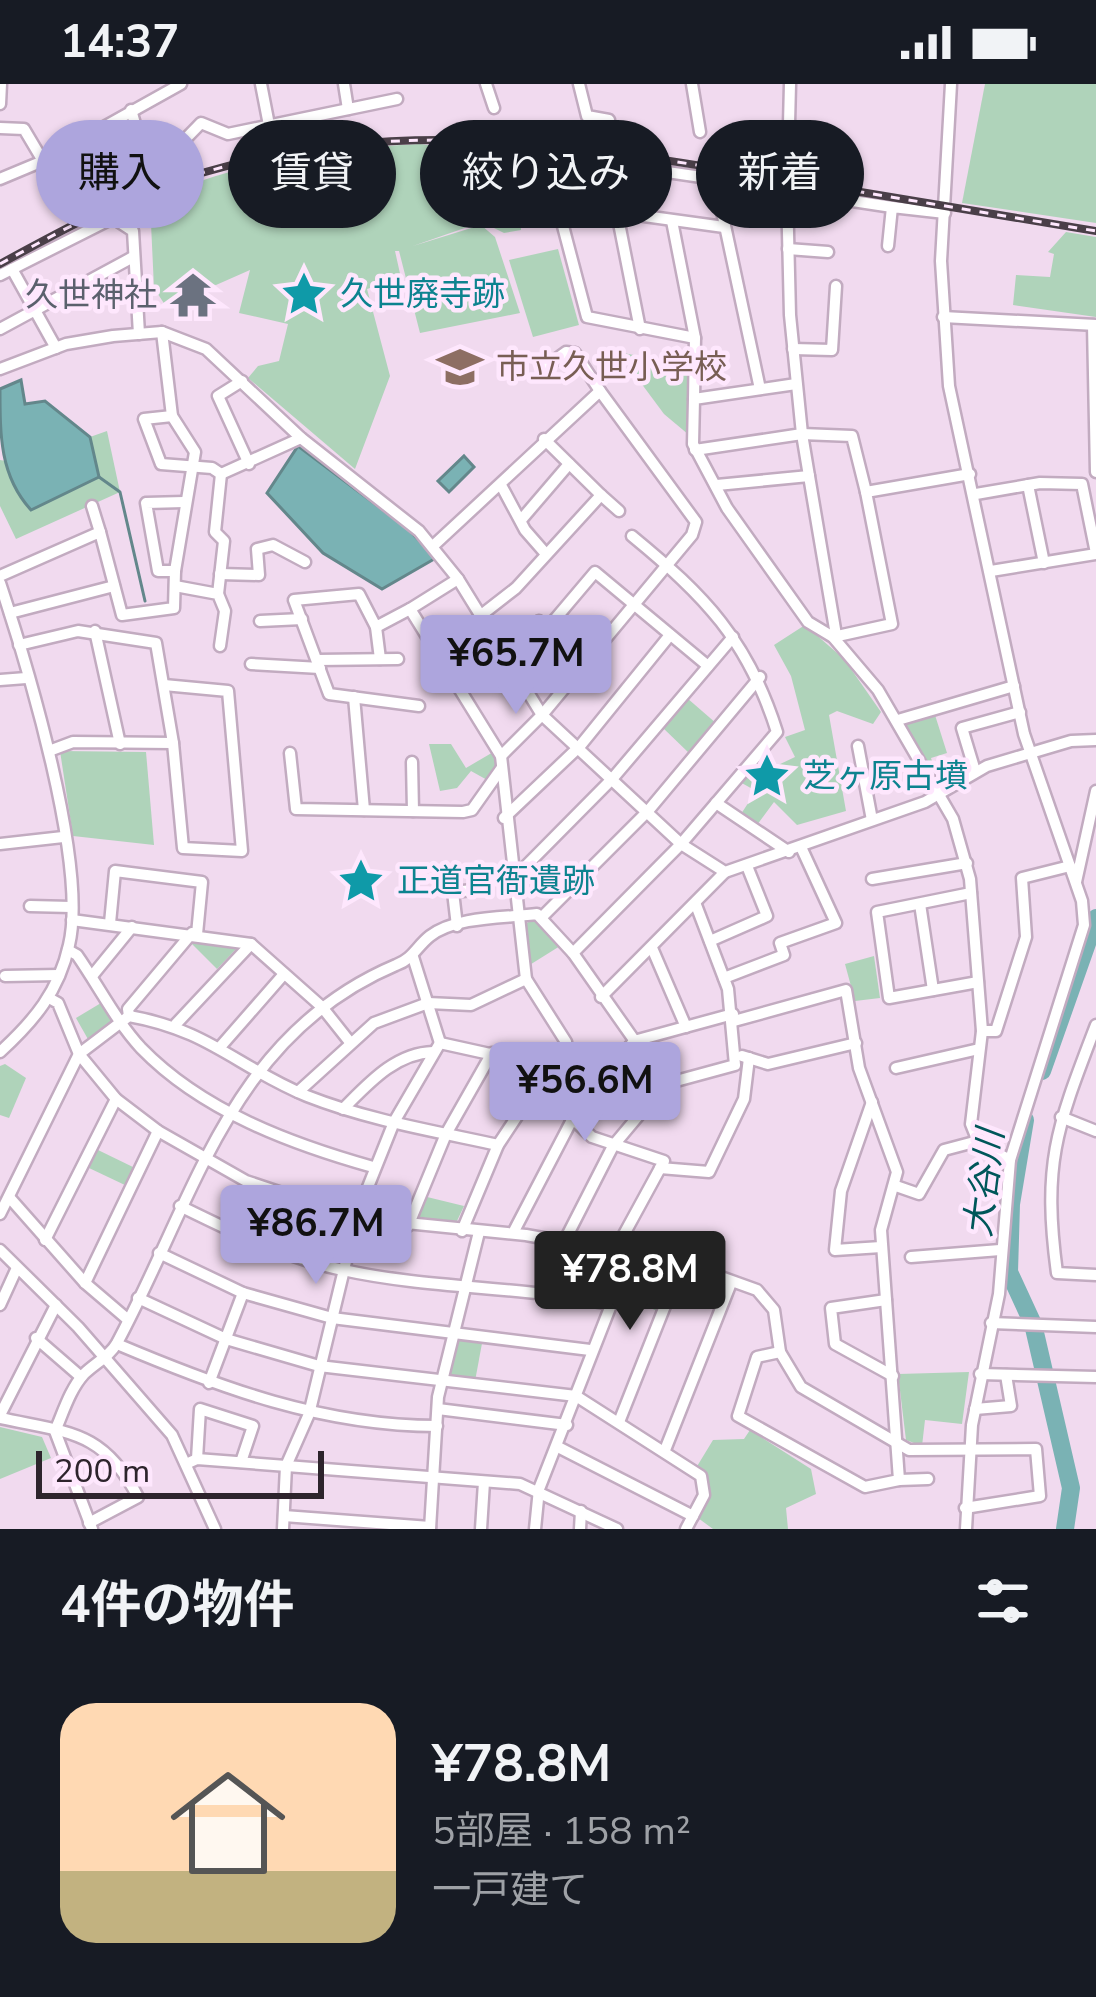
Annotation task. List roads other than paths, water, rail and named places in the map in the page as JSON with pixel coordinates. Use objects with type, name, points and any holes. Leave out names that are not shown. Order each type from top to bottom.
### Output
[{"type":"street","points":[[0,104],[1,84]]},
{"type":"street","points":[[142,84],[149,99]]},
{"type":"street","points":[[114,120],[181,84]]},
{"type":"street","points":[[261,84],[268,120]]},
{"type":"street","points":[[344,84],[348,109]]},
{"type":"street","points":[[486,84],[494,108]]},
{"type":"street","points":[[578,84],[587,116],[609,120]]},
{"type":"street","points":[[692,84],[698,120]]},
{"type":"street","points":[[789,120],[790,84]]},
{"type":"street","points":[[951,84],[943,317],[949,386],[1020,712],[1089,930],[1010,1160],[999,1294],[975,1408],[966,1529]]},
{"type":"street","points":[[294,120],[397,99]]},
{"type":"street","points":[[131,110],[134,120]]},
{"type":"street","points":[[0,128],[11,133],[24,129],[36,149]]},
{"type":"street","points":[[0,179],[36,164]]},
{"type":"street","points":[[835,636],[796,384],[788,191],[945,213]]},
{"type":"street","points":[[888,247],[892,207]]},
{"type":"street","points":[[56,348],[6,272],[112,218],[133,231],[139,334]]},
{"type":"street","points":[[672,226],[694,338],[695,450],[727,508],[808,622],[835,636],[878,689],[892,722],[1014,686]]},
{"type":"street","points":[[564,228],[587,317],[694,338]]},
{"type":"street","points":[[620,228],[640,329]]},
{"type":"street","points":[[724,228],[760,389]]},
{"type":"street","points":[[788,249],[828,252]]},
{"type":"street","points":[[0,329],[133,257]]},
{"type":"street","points":[[793,349],[832,350],[836,286]]},
{"type":"street","points":[[943,317],[1094,325],[1096,472]]},
{"type":"street","points":[[92,506],[122,615],[174,608],[175,571],[192,466],[190,440],[172,416],[162,332]]},
{"type":"street","points":[[0,369],[56,348],[139,334],[162,332],[206,350],[302,438],[434,546],[542,715],[681,844],[725,872]]},
{"type":"street","points":[[290,753],[296,809],[472,810],[502,761],[668,566],[696,522],[575,353],[566,352],[544,368]]},
{"type":"street","points":[[242,381],[218,396],[249,464]]},
{"type":"street","points":[[694,399],[796,384]]},
{"type":"street","points":[[434,546],[600,391]]},
{"type":"street","points":[[172,416],[144,419],[161,464],[221,474],[302,438]]},
{"type":"street","points":[[695,450],[802,434],[852,436],[892,624],[835,636]]},
{"type":"street","points":[[544,439],[619,511]]},
{"type":"street","points":[[521,520],[568,464]]},
{"type":"street","points":[[220,646],[226,611],[218,594],[224,541],[215,532],[221,474]]},
{"type":"street","points":[[866,492],[970,474]]},
{"type":"street","points":[[717,485],[809,476]]},
{"type":"street","points":[[976,494],[1028,485],[1082,484],[1096,554],[991,572]]},
{"type":"street","points":[[1028,485],[1044,562]]},
{"type":"street","points":[[502,487],[546,554]]},
{"type":"street","points":[[480,616],[516,588],[601,495]]},
{"type":"street","points":[[175,571],[158,571],[146,503],[184,502]]},
{"type":"street","points":[[0,1052],[49,998],[68,950],[72,914],[49,751],[1,588],[100,532]]},
{"type":"street","points":[[573,953],[681,844],[777,732],[760,677],[733,638],[668,566],[632,536]]},
{"type":"street","points":[[220,574],[259,575],[257,549],[273,544],[305,562]]},
{"type":"street","points":[[506,658],[595,572],[708,666]]},
{"type":"street","points":[[376,627],[458,579]]},
{"type":"street","points":[[10,613],[114,586]]},
{"type":"street","points":[[175,586],[218,594]]},
{"type":"street","points":[[380,659],[376,627],[359,594],[295,600],[329,694],[419,706]]},
{"type":"street","points":[[410,609],[502,761],[504,818],[526,979],[566,1042],[499,1144],[468,1207],[462,1231]]},
{"type":"street","points":[[260,621],[302,619]]},
{"type":"street","points":[[19,645],[95,631],[156,643],[173,743],[183,848],[242,851],[228,692],[164,686]]},
{"type":"street","points":[[95,631],[120,744]]},
{"type":"street","points":[[504,818],[580,746],[670,634]]},
{"type":"street","points":[[513,879],[613,778],[733,638]]},
{"type":"street","points":[[251,664],[398,659]]},
{"type":"street","points":[[56,1306],[0,1416],[55,1431],[88,1438],[106,1449],[138,1497],[91,1526],[55,1431],[81,1377],[116,1344],[202,1159],[260,1073],[322,1006],[369,974],[413,957],[432,934],[457,926],[542,917],[648,812],[760,677]]},
{"type":"street","points":[[0,680],[26,678]]},
{"type":"street","points":[[353,697],[364,811]]},
{"type":"street","points":[[975,771],[962,728],[1020,712]]},
{"type":"street","points":[[898,720],[914,760],[941,794],[967,862],[982,1031],[971,1124],[978,1141],[1010,1160]]},
{"type":"street","points":[[601,997],[725,872],[941,794],[975,771],[1032,752],[1096,740]]},
{"type":"street","points":[[49,751],[73,742],[173,743]]},
{"type":"street","points":[[858,746],[872,820]]},
{"type":"street","points":[[412,762],[413,811]]},
{"type":"street","points":[[1076,884],[1096,791]]},
{"type":"street","points":[[716,802],[795,849],[836,923],[780,944],[784,956],[724,978]]},
{"type":"street","points":[[0,844],[63,837]]},
{"type":"street","points":[[872,879],[967,862]]},
{"type":"street","points":[[710,941],[767,916],[747,866]]},
{"type":"street","points":[[982,1031],[996,1031],[1026,937],[1022,878],[1070,866]]},
{"type":"street","points":[[0,1214],[79,1054],[125,1018],[194,934],[202,882],[116,871],[110,923]]},
{"type":"street","points":[[457,926],[453,892],[482,889]]},
{"type":"street","points":[[971,893],[877,912],[890,998],[978,982]]},
{"type":"street","points":[[920,904],[933,990]]},
{"type":"street","points":[[660,1168],[687,1166],[709,1172],[744,1099],[742,1056],[724,978],[697,905]]},
{"type":"street","points":[[30,906],[251,944],[322,1006],[349,1041]]},
{"type":"street","points":[[542,917],[573,953],[665,1084]]},
{"type":"street","points":[[92,976],[132,927]]},
{"type":"street","points":[[176,1024],[251,944]]},
{"type":"street","points":[[652,948],[686,1027]]},
{"type":"street","points":[[68,950],[162,1066],[230,1112],[303,1147],[373,1167]]},
{"type":"street","points":[[413,957],[436,1047],[373,1167],[309,1414],[286,1466],[283,1522],[430,1528],[442,1380],[479,1232]]},
{"type":"street","points":[[5,976],[45,969],[59,975]]},
{"type":"street","points":[[221,1046],[284,974]]},
{"type":"street","points":[[298,1092],[374,1023],[428,1003],[471,1005],[526,979]]},
{"type":"street","points":[[512,1233],[574,1118],[634,1041],[846,990],[856,1043],[897,1172],[881,1247],[899,1480]]},
{"type":"street","points":[[49,998],[58,1004],[79,1054],[116,1099],[202,1159],[286,1197],[357,1219],[565,1240],[682,1263],[757,1290],[774,1310],[780,1352],[801,1387],[909,1450],[970,1454],[1036,1449],[1040,1496],[965,1508]]},
{"type":"street","points":[[125,1018],[176,1024],[221,1046],[260,1073],[343,1109],[499,1144]]},
{"type":"street","points":[[1096,1025],[1061,1118],[1048,1205],[1057,1273],[1096,1275]]},
{"type":"street","points":[[742,1056],[768,1064],[856,1043]]},
{"type":"street","points":[[343,1109],[378,1074],[417,1052],[436,1047],[492,1053],[537,1081],[592,1137],[664,1161],[616,1249]]},
{"type":"street","points":[[896,1068],[980,1049]]},
{"type":"street","points":[[408,1226],[446,1134],[492,1053]]},
{"type":"street","points":[[565,1240],[613,1146],[665,1084],[736,1065],[742,1056]]},
{"type":"street","points":[[45,1240],[116,1099]]},
{"type":"street","points":[[873,1100],[841,1191],[835,1250],[881,1247]]},
{"type":"street","points":[[1061,1118],[1096,1130]]},
{"type":"street","points":[[85,1282],[158,1131]]},
{"type":"street","points":[[896,1186],[919,1194],[944,1150],[978,1141]]},
{"type":"street","points":[[9,1197],[85,1282],[126,1318]]},
{"type":"street","points":[[180,1206],[256,1244],[344,1270],[609,1304]]},
{"type":"street","points":[[0,1250],[56,1306],[192,1461],[213,1528]]},
{"type":"street","points":[[911,1257],[1000,1250]]},
{"type":"street","points":[[159,1253],[243,1293],[332,1318],[590,1350]]},
{"type":"street","points":[[535,1529],[539,1489],[567,1425],[590,1350],[632,1254]]},
{"type":"street","points":[[619,1422],[682,1263]]},
{"type":"street","points":[[0,1305],[16,1270]]},
{"type":"street","points":[[665,1450],[731,1282]]},
{"type":"street","points":[[209,1383],[243,1293]]},
{"type":"street","points":[[138,1298],[226,1339],[320,1366],[576,1396],[701,1476],[704,1495],[686,1529]]},
{"type":"street","points":[[886,1300],[831,1308],[835,1344],[893,1376]]},
{"type":"street","points":[[991,1323],[1096,1327]]},
{"type":"street","points":[[36,1338],[81,1377]]},
{"type":"street","points":[[116,1344],[209,1383],[309,1414],[437,1426]]},
{"type":"street","points":[[780,1352],[757,1357],[738,1416],[866,1487],[928,1479]]},
{"type":"street","points":[[980,1374],[1096,1377]]},
{"type":"street","points":[[975,1408],[1011,1406],[1006,1376]]},
{"type":"street","points":[[192,1461],[200,1409],[253,1426],[241,1462]]},
{"type":"street","points":[[438,1409],[567,1425]]},
{"type":"street","points":[[558,1447],[693,1516]]},
{"type":"street","points":[[192,1461],[539,1489],[616,1529]]},
{"type":"street","points":[[481,1529],[484,1482]]},
{"type":"street","points":[[580,1529],[581,1511]]},
{"type":"waterway","points":[[99,477],[120,492],[145,601]]},
{"type":"waterway","name":"大谷川","points":[[1042,1071],[1096,918]]},
{"type":"waterway","name":"大谷川","points":[[1025,1120],[1011,1204],[1009,1272],[1033,1324],[1071,1488],[1065,1529]]},
{"type":"railway","points":[[0,264],[121,202],[198,174],[271,156],[412,140],[481,141],[620,154],[1096,231]]},
{"type":"place","name":"久世廃寺跡","points":[[304,294]]},
{"type":"place","name":"久世神社","points":[[193,295]]},
{"type":"place","name":"市立久世小学校","points":[[460,367]]},
{"type":"place","name":"芝ヶ原古墳","points":[[767,776]]},
{"type":"place","name":"正道官衙遺跡","points":[[361,881]]}]
